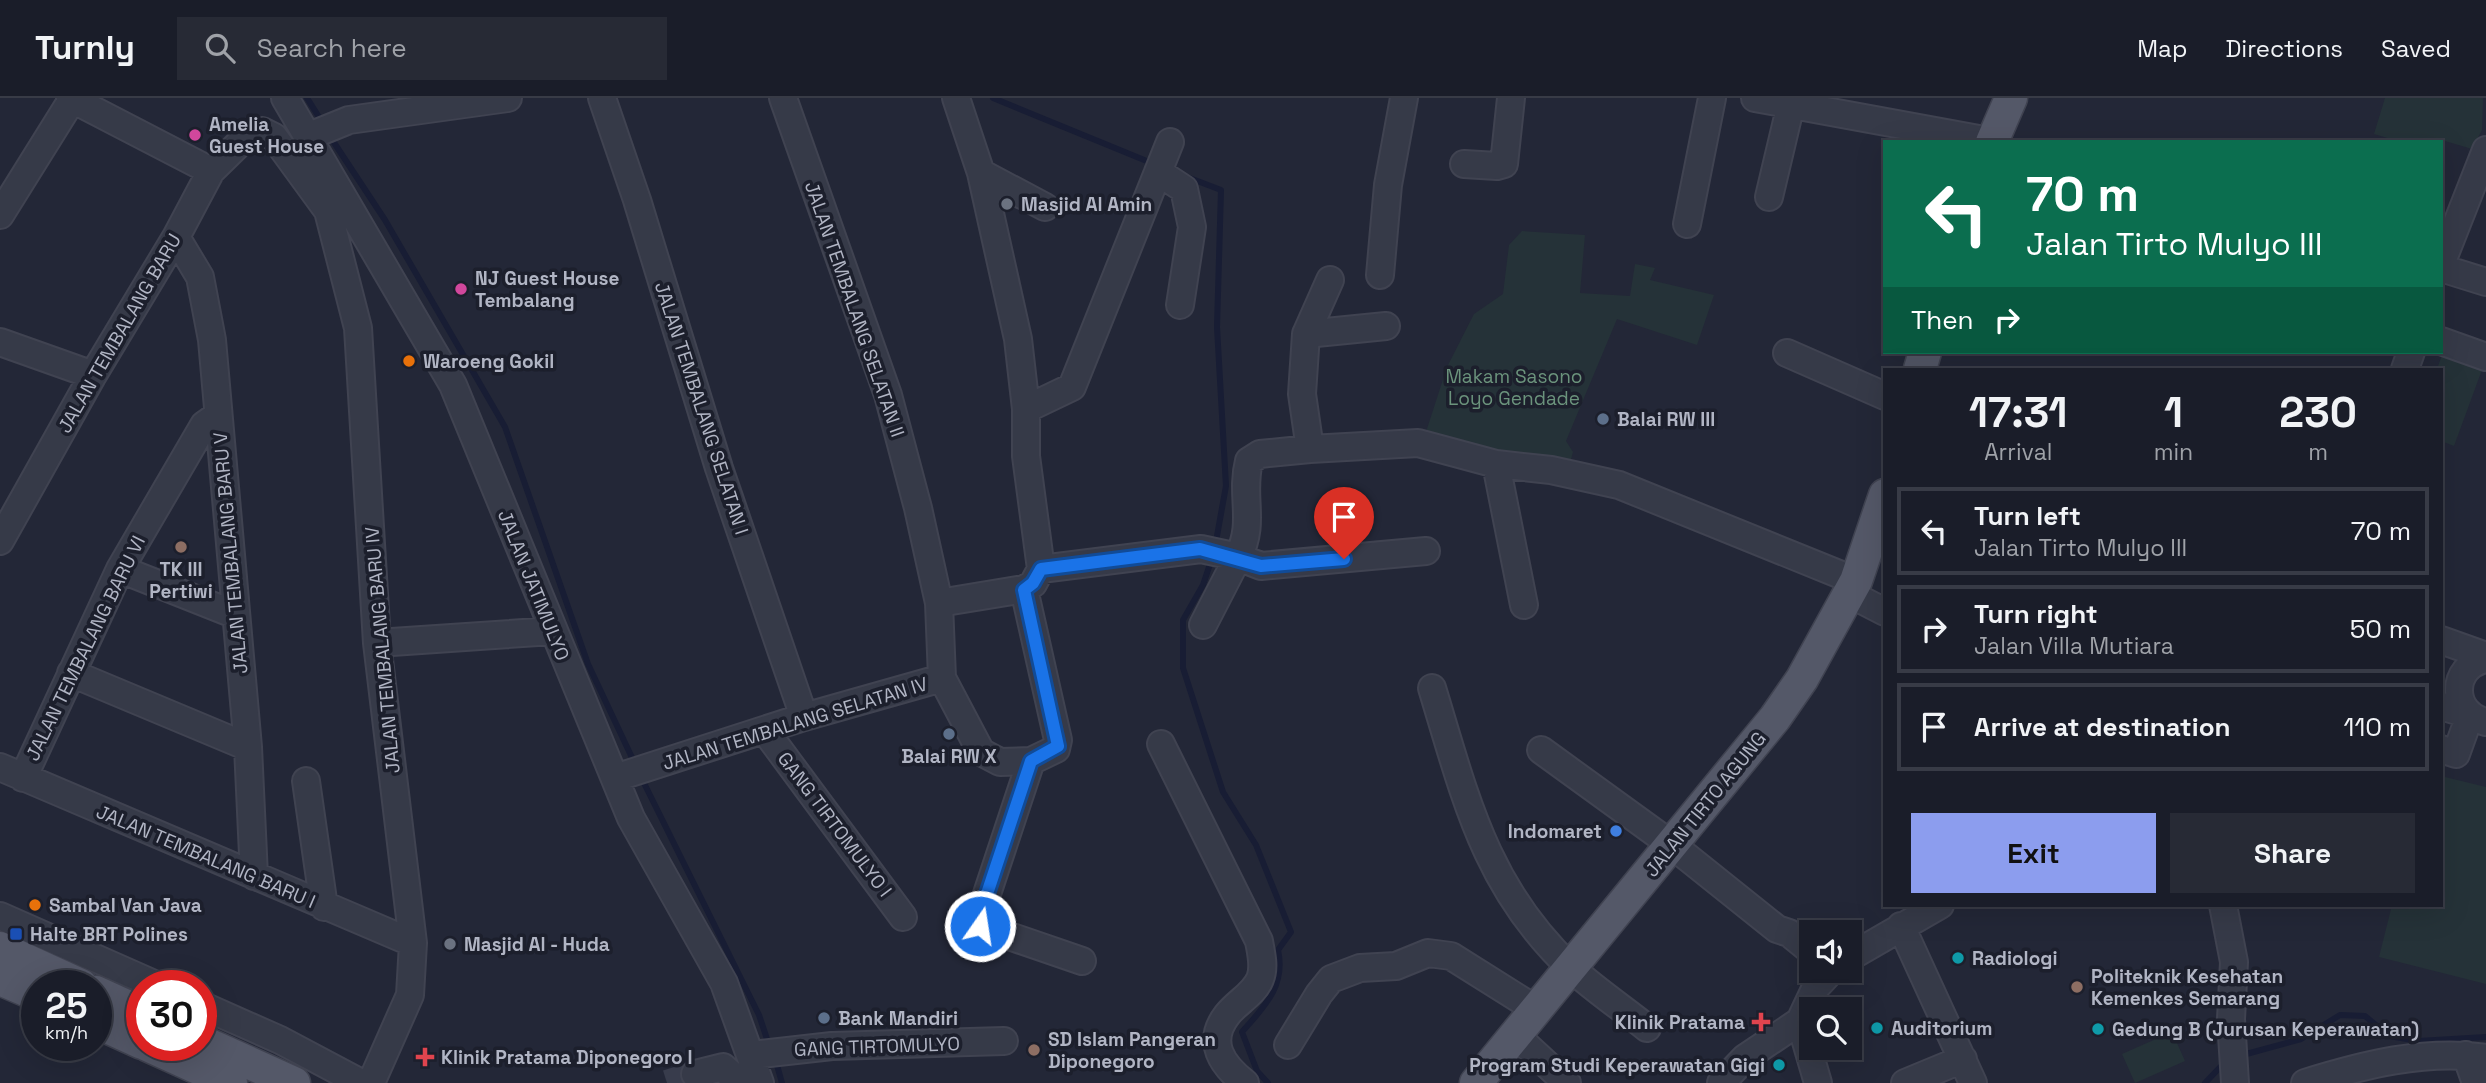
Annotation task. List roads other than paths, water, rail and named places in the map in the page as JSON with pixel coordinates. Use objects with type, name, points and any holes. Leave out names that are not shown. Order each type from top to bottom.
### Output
[{"type":"main road","points":[[1994,140],[2011,98]]},
{"type":"main road","name":"JALAN TIRTO AGUNG","points":[[1476,1083],[1775,718],[1802,679],[1853,588],[1883,501]]},
{"type":"main road","points":[[0,948],[48,970]]},
{"type":"main road","points":[[0,979],[21,988]]},
{"type":"main road","points":[[188,1061],[209,1069],[293,1083]]},
{"type":"street","points":[[0,215],[72,98],[211,171]]},
{"type":"street","name":"JALAN JATIMULYO","points":[[285,98],[333,124],[453,385],[552,631],[619,777],[631,818],[762,1053],[760,1083]]},
{"type":"street","points":[[333,124],[384,106],[508,98]]},
{"type":"street","name":"JALAN TEMBALANG SELATAN I","points":[[602,98],[637,200],[719,468],[804,717]]},
{"type":"street","name":"JALAN TEMBALANG SELATAN II","points":[[783,98],[888,395],[918,508],[939,603]]},
{"type":"street","points":[[939,603],[1024,590],[1033,583],[1041,569],[1026,456],[1027,409],[1018,339],[981,173],[956,98]]},
{"type":"street","points":[[1380,275],[1388,186],[1404,98]]},
{"type":"street","points":[[1464,164],[1504,164],[1511,98]]},
{"type":"street","points":[[1687,225],[1712,98]]},
{"type":"street","points":[[1755,98],[1791,104],[1836,105],[1985,140]]},
{"type":"street","points":[[1769,197],[1791,104]]},
{"type":"street","name":"JALAN TEMBALANG BARU","points":[[0,541],[93,374],[176,237],[211,171],[249,134],[262,131],[274,137],[328,211]]},
{"type":"street","points":[[1027,409],[1072,387],[1170,142]]},
{"type":"street","points":[[2443,262],[2477,199],[2486,150]]},
{"type":"street","points":[[1158,172],[1184,189],[1192,227],[1180,305]]},
{"type":"street","points":[[981,173],[1045,208]]},
{"type":"street","name":"JALAN TEMBALANG BARU IV","points":[[328,211],[358,328],[377,643],[412,943],[410,995],[371,1083]]},
{"type":"street","name":"JALAN TEMBALANG BARU V","points":[[176,237],[200,277],[212,340],[248,747],[254,876]]},
{"type":"street","points":[[2443,267],[2486,282]]},
{"type":"street","points":[[1310,449],[1301,394],[1306,334],[1330,280]]},
{"type":"street","points":[[1306,334],[1386,327]]},
{"type":"street","points":[[0,342],[93,374]]},
{"type":"street","points":[[2443,342],[2486,357]]},
{"type":"street","points":[[1787,353],[1883,395]]},
{"type":"street","name":"JALAN TEMBALANG BARU VI","points":[[11,772],[71,673],[120,569],[204,425],[218,415]]},
{"type":"street","points":[[1203,625],[1220,553],[1248,538],[1245,476],[1249,461],[1260,454],[1418,443],[1496,464],[1550,470],[1619,485],[1853,588],[1883,610]]},
{"type":"street","points":[[1496,464],[1524,605]]},
{"type":"street","points":[[1041,569],[1220,553],[1261,566],[1426,551]]},
{"type":"street","points":[[120,569],[236,615]]},
{"type":"street","points":[[942,678],[981,752],[1000,762],[1031,761],[1056,749],[1058,740],[1024,590]]},
{"type":"street","name":"JALAN TEMBALANG SELATAN IV","points":[[619,777],[766,732],[804,717],[942,678],[939,603]]},
{"type":"street","points":[[377,643],[552,631]]},
{"type":"street","points":[[2443,644],[2460,674],[2459,698],[2478,718],[2456,754],[2443,750]]},
{"type":"street","points":[[71,673],[248,747]]},
{"type":"street","points":[[1432,688],[1485,850],[1513,897],[1571,968],[1647,1028]]},
{"type":"street","name":"GANG TIRTOMULYO I","points":[[766,732],[903,917]]},
{"type":"street","points":[[1161,744],[1259,941],[1263,964],[1261,978],[1251,992],[1227,1015],[1218,1030],[1216,1045],[1225,1068],[1245,1083]]},
{"type":"street","points":[[1541,750],[1672,845],[1777,929],[1789,933],[1799,941]]},
{"type":"street","points":[[1031,761],[979,918],[980,926],[1083,961]]},
{"type":"street","name":"JALAN TEMBALANG BARU I","points":[[11,772],[412,943]]},
{"type":"street","points":[[306,781],[324,907]]},
{"type":"street","points":[[1862,950],[1936,907]]},
{"type":"street","points":[[2223,907],[2234,962],[2234,1069]]},
{"type":"street","points":[[0,916],[126,972]]},
{"type":"street","points":[[1901,926],[1968,1071],[1905,1083]]},
{"type":"street","points":[[1777,929],[1782,940],[1799,954]]},
{"type":"street","points":[[1289,1045],[1331,979],[1360,968],[1396,966],[1428,953],[1451,957],[1537,1010]]},
{"type":"street","points":[[217,1012],[280,1040],[361,1083]]},
{"type":"street","points":[[1721,1083],[1745,1058],[1799,1022]]},
{"type":"street","points":[[1515,1035],[1567,1083]]},
{"type":"street","name":"GANG TIRTOMULYO","points":[[762,1053],[1004,1041]]},
{"type":"street","points":[[2305,1083],[2364,1065],[2404,1059],[2476,1056],[2476,1083]]},
{"type":"street","points":[[1811,1060],[1818,1083]]},
{"type":"street","points":[[695,1074],[723,1067],[731,1074],[733,1083]]},
{"type":"waterway","points":[[307,98],[324,125]]},
{"type":"waterway","points":[[993,98],[1154,164]]},
{"type":"waterway","points":[[329,135],[385,220],[505,427],[588,664],[635,764]]},
{"type":"waterway","points":[[1187,177],[1221,190],[1217,327],[1226,486],[1215,547]]},
{"type":"waterway","points":[[1212,558],[1203,585],[1183,620],[1183,668],[1223,792],[1256,845],[1291,932],[1278,950],[1280,963],[1276,985],[1258,1014],[1242,1032],[1257,1071],[1268,1083]]},
{"type":"waterway","points":[[641,777],[759,1015],[770,1048]]},
{"type":"waterway","points":[[2239,1056],[2301,1039],[2340,1015],[2365,1016],[2389,1036],[2419,1041],[2486,1037]]},
{"type":"waterway","points":[[775,1058],[782,1083]]},
{"type":"waterway","points":[[2205,1083],[2226,1061]]},
{"type":"tunnel","points":[[667,1083],[695,1074]]},
{"type":"place","name":"Amelia Guest House","points":[[195,135]]},
{"type":"place","name":"Masjid Al Amin","points":[[1007,204]]},
{"type":"place","name":"NJ Guest House Tembalang","points":[[461,289]]},
{"type":"place","name":"Waroeng Gokil","points":[[409,361]]},
{"type":"place","name":"Balai RW III","points":[[1603,419]]},
{"type":"place","name":"TK III Pertiwi","points":[[181,547]]},
{"type":"place","name":"Balai RW X","points":[[949,734]]},
{"type":"place","name":"Indomaret","points":[[1616,831]]},
{"type":"place","name":"Sambal Van Java","points":[[35,905]]},
{"type":"place","name":"Halte BRT Polines","points":[[16,934]]},
{"type":"place","name":"Masjid Al - Huda","points":[[450,944]]},
{"type":"place","name":"Radiologi","points":[[1958,958]]},
{"type":"place","name":"Politeknik Kesehatan Kemenkes Semarang","points":[[2077,987]]},
{"type":"place","name":"Bank Mandiri","points":[[824,1018]]},
{"type":"place","name":"Klinik Pratama","points":[[1761,1022]]},
{"type":"place","name":"Auditorium","points":[[1877,1028]]},
{"type":"place","name":"Gedung B (Jurusan Keperawatan)","points":[[2098,1029]]},
{"type":"place","name":"SD Islam Pangeran Diponegoro","points":[[1034,1050]]},
{"type":"place","name":"Klinik Pratama Diponegoro I","points":[[425,1057]]},
{"type":"place","name":"Program Studi Keperawatan Gigi","points":[[1779,1065]]},
{"type":"park label","name":"Makam Sasono Loyo Gendade","points":[[1514,387]]}]
